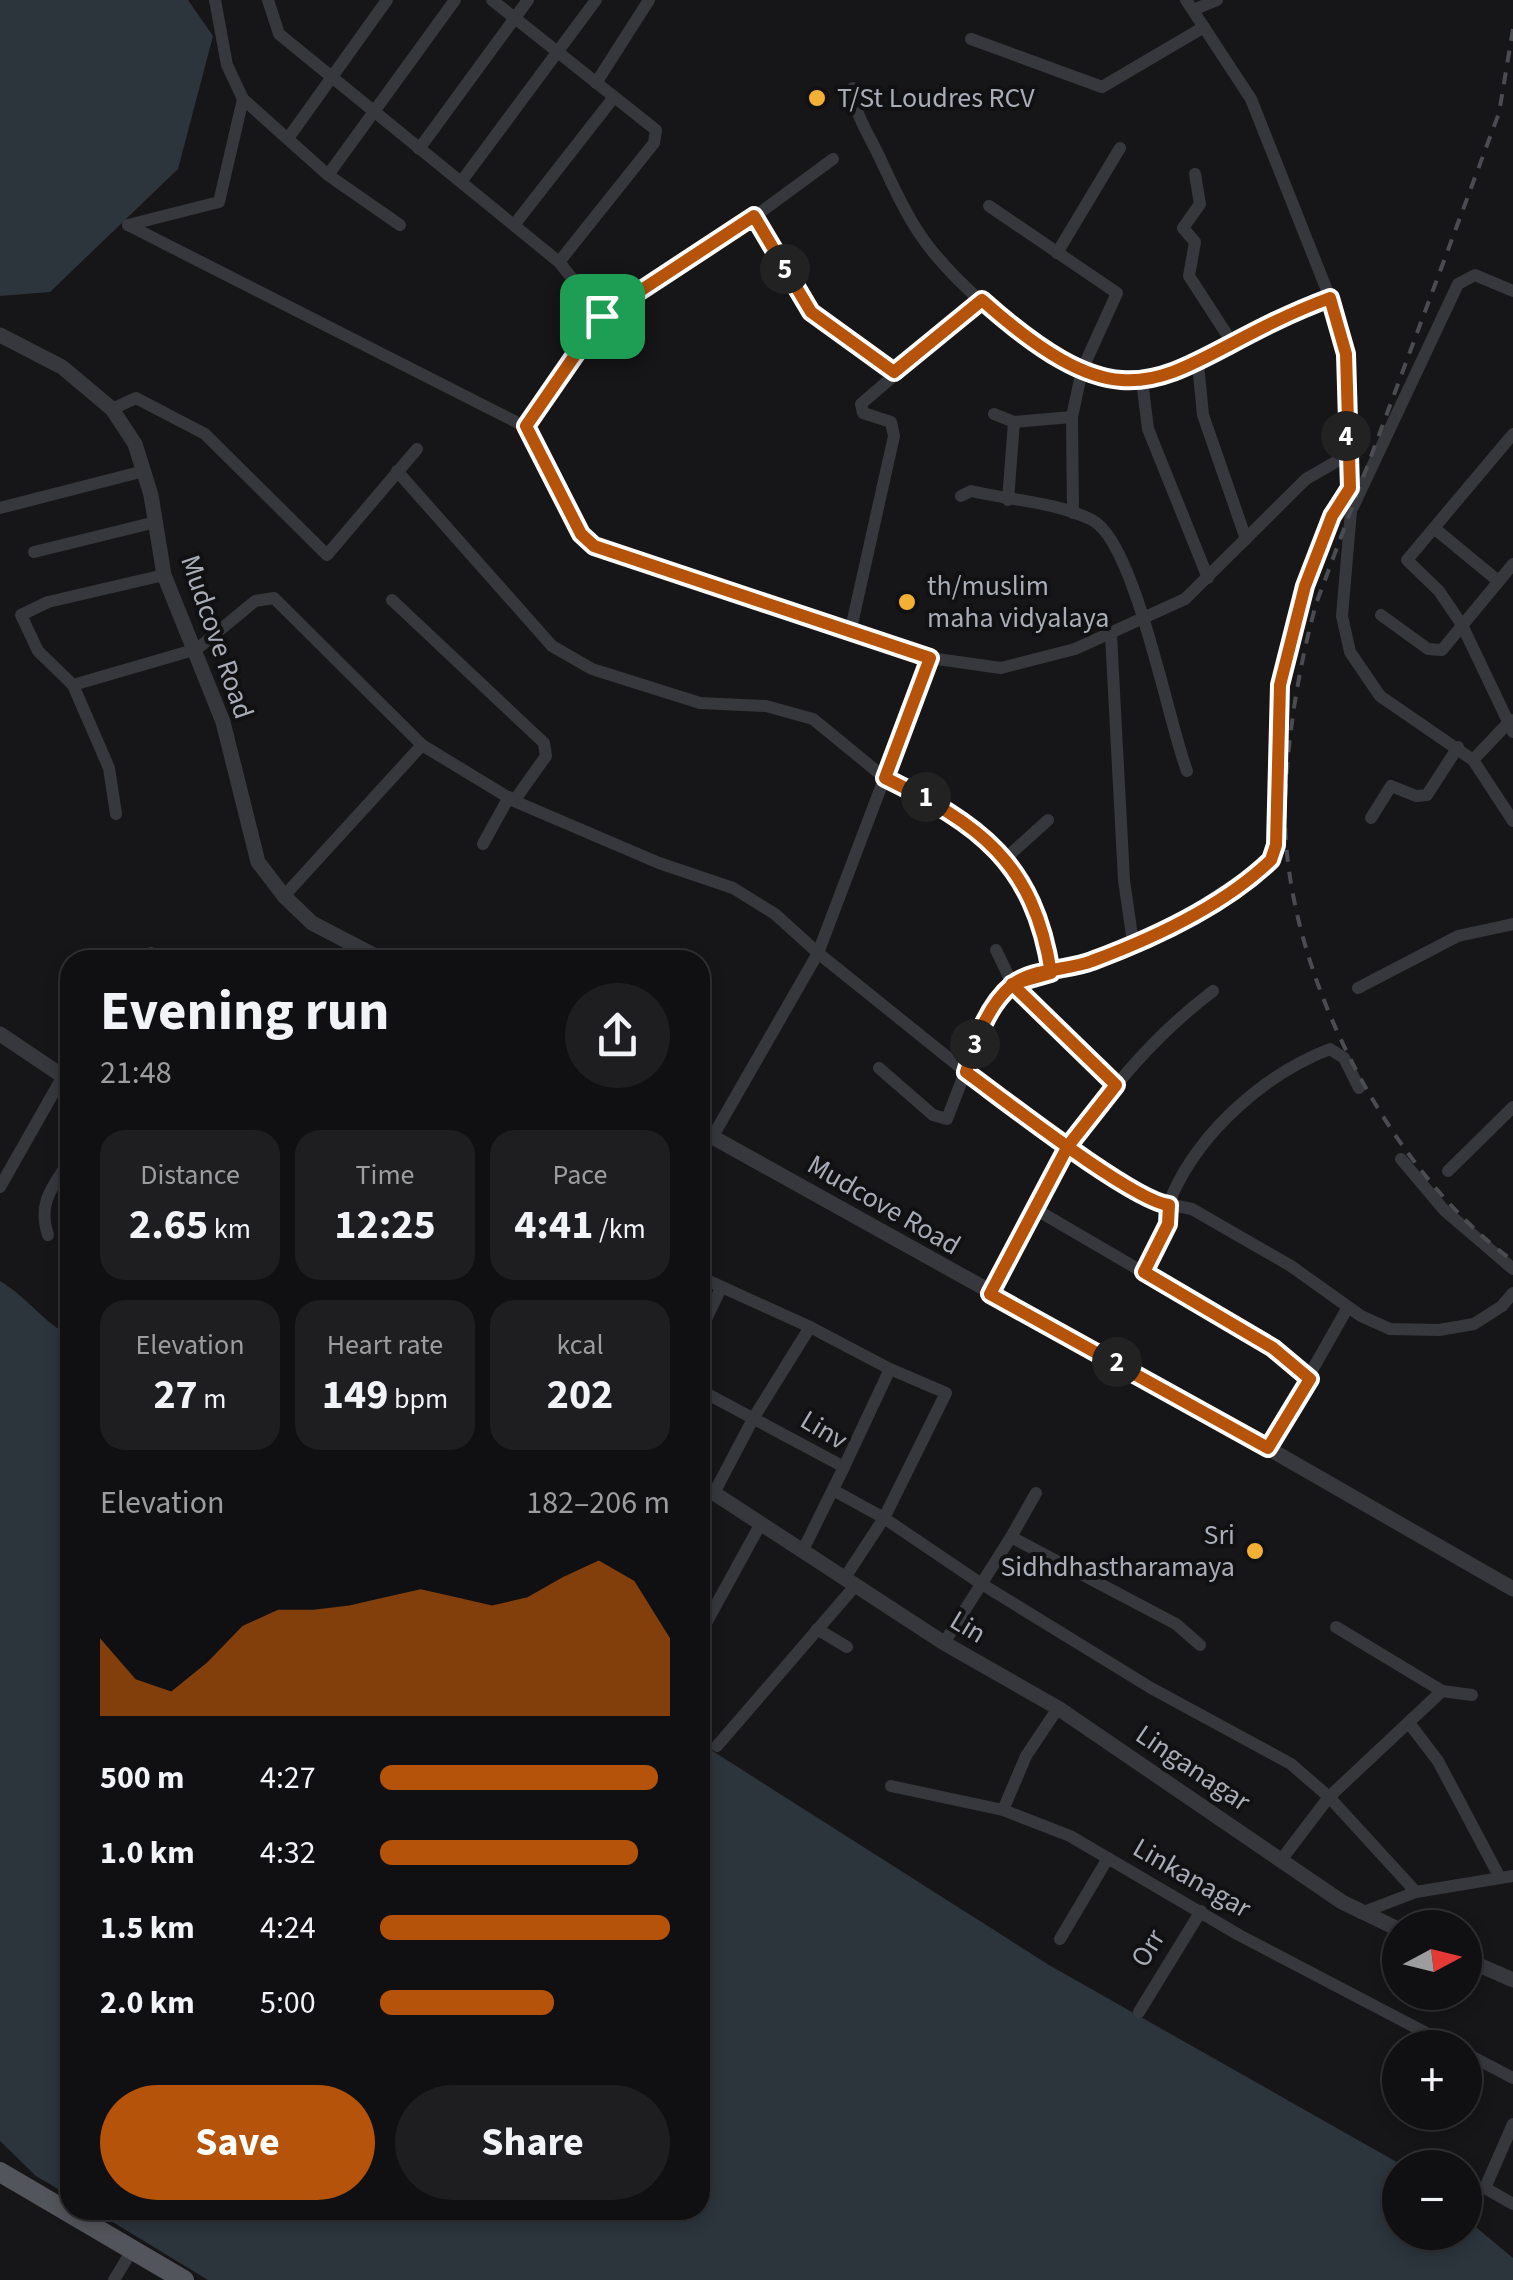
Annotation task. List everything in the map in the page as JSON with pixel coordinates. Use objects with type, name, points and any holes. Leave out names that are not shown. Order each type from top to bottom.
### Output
[{"type":"main road","points":[[0,2172],[60,2206]]},
{"type":"main road","points":[[86,2220],[184,2280]]},
{"type":"street","points":[[215,0],[227,65],[243,98],[328,174],[400,225]]},
{"type":"street","points":[[268,0],[279,34],[558,262],[602,316]]},
{"type":"street","points":[[289,138],[386,0]]},
{"type":"street","points":[[328,174],[455,0]]},
{"type":"street","points":[[492,0],[656,130],[654,143],[558,262]]},
{"type":"street","points":[[420,148],[528,0]]},
{"type":"street","points":[[461,182],[596,0]]},
{"type":"street","points":[[596,82],[649,0]]},
{"type":"street","points":[[1217,0],[1190,5],[1251,99],[1330,298],[1346,354],[1346,456],[1351,512],[1342,616],[1350,652],[1380,696],[1473,760],[1513,821]]},
{"type":"street","points":[[972,39],[1102,86],[1204,27]]},
{"type":"street","points":[[852,88],[868,134],[920,236],[1031,344],[1082,370],[1127,383],[1164,378],[1198,364],[1289,312],[1330,298]]},
{"type":"street","points":[[514,226],[614,97]]},
{"type":"street","points":[[243,98],[219,202],[128,225],[526,426],[581,534],[594,546],[850,633],[930,658],[1000,668],[1075,649],[1185,599],[1306,478],[1346,456]]},
{"type":"street","points":[[1057,252],[1120,148]]},
{"type":"street","points":[[526,426],[602,316],[754,216],[833,158]]},
{"type":"street","points":[[1195,174],[1200,204],[1184,228],[1196,242],[1190,276],[1233,344]]},
{"type":"street","points":[[989,206],[1117,293],[1082,370],[1072,417],[1072,513]]},
{"type":"street","points":[[754,216],[811,312],[894,372]]},
{"type":"street","points":[[1351,512],[1458,284],[1475,275],[1513,291]]},
{"type":"street","points":[[850,633],[894,436],[891,422],[860,409],[894,372],[982,300]]},
{"type":"street","name":"Mudcove Road","points":[[0,335],[62,367],[112,408],[135,444],[156,522],[164,576],[197,648],[223,722],[258,862],[284,896],[312,923],[364,950]]},
{"type":"street","points":[[1198,364],[1203,415],[1246,538]]},
{"type":"street","points":[[1142,381],[1148,429],[1208,578]]},
{"type":"street","points":[[112,408],[136,398],[205,434],[327,555],[418,449]]},
{"type":"street","points":[[994,414],[1014,422],[1072,417]]},
{"type":"street","points":[[1008,500],[1014,422]]},
{"type":"street","points":[[1473,760],[1512,724],[1462,625],[1439,591],[1407,560],[1513,434]]},
{"type":"street","points":[[0,508],[144,471]]},
{"type":"street","points":[[397,471],[552,646],[592,669],[700,703],[766,706],[812,719],[885,778],[971,823],[1006,859],[1047,947],[1051,973]]},
{"type":"street","points":[[879,1068],[940,1120],[952,1110],[984,1023],[1012,984],[1133,943],[1204,907],[1271,860],[1276,845],[1280,685],[1305,586],[1332,516],[1350,488]]},
{"type":"street","points":[[961,496],[971,491],[1072,513],[1096,521],[1106,533],[1146,619],[1188,771]]},
{"type":"street","points":[[34,552],[156,522]]},
{"type":"street","points":[[1434,528],[1496,580]]},
{"type":"street","points":[[1380,615],[1436,652],[1513,564]]},
{"type":"street","points":[[116,814],[100,741],[73,685],[38,651],[21,616],[48,602],[164,576]]},
{"type":"street","points":[[73,685],[197,648],[255,601],[274,598],[422,746],[511,799],[659,863],[733,888],[776,914],[818,954],[966,1072],[1153,1201],[1192,1209],[1390,1329],[1457,1329],[1486,1318],[1513,1293]]},
{"type":"street","points":[[392,600],[544,744],[546,756],[511,799],[483,844]]},
{"type":"street","points":[[1112,634],[1124,880],[1133,943]]},
{"type":"street","points":[[710,1127],[818,954],[930,658]]},
{"type":"street","points":[[284,896],[422,746]]},
{"type":"street","points":[[1371,818],[1391,786],[1416,796],[1427,795],[1458,747]]},
{"type":"street","points":[[1006,859],[1048,820]]},
{"type":"street","points":[[1358,988],[1458,936],[1513,924]]},
{"type":"street","points":[[996,950],[1012,984],[1116,1085]]},
{"type":"street","points":[[990,1294],[1068,1146],[1176,1019],[1213,991]]},
{"type":"street","points":[[0,1034],[60,1074]]},
{"type":"street","points":[[1144,1272],[1168,1224],[1169,1205],[1183,1176],[1220,1125],[1298,1064],[1336,1050],[1359,1088]]},
{"type":"street","points":[[0,1187],[60,1088]]},
{"type":"street","points":[[1448,1172],[1513,1106]]},
{"type":"street","name":"Mudcove Road","points":[[710,1135],[1513,1589]]},
{"type":"street","points":[[1401,1160],[1444,1210],[1513,1268]]},
{"type":"street","points":[[48,1234],[41,1215],[60,1175]]},
{"type":"street","points":[[1035,1208],[1273,1348],[1310,1379]]},
{"type":"street","points":[[710,1282],[890,1370],[947,1391],[850,1582],[817,1629],[717,1746]]},
{"type":"street","points":[[710,1311],[721,1288]]},
{"type":"street","points":[[1268,1448],[1348,1307]]},
{"type":"street","name":"Lin","points":[[710,1484],[810,1328]]},
{"type":"street","points":[[844,1466],[890,1370]]},
{"type":"street","name":"Linv","points":[[710,1396],[844,1466],[802,1552]]},
{"type":"street","points":[[833,1490],[884,1518],[980,1584],[1151,1688],[1291,1764],[1329,1798],[1416,1892]]},
{"type":"street","name":"Lin","points":[[710,1491],[944,1642],[1058,1708]]},
{"type":"street","points":[[944,1642],[1036,1493]]},
{"type":"street","points":[[710,1616],[760,1525]]},
{"type":"street","points":[[1011,1537],[1176,1624],[1200,1645]]},
{"type":"street","points":[[1336,1627],[1442,1691],[1472,1695]]},
{"type":"street","points":[[817,1629],[847,1647]]},
{"type":"street","points":[[1281,1860],[1329,1798],[1442,1691]]},
{"type":"street","points":[[1003,1810],[1026,1756],[1058,1708]]},
{"type":"street","name":"Linganagar","points":[[1058,1708],[1361,1913],[1382,1922]]},
{"type":"street","points":[[1361,1913],[1416,1892],[1506,1876],[1438,1762],[1409,1723]]},
{"type":"street","name":"Linkanagar","points":[[892,1786],[1003,1810],[1070,1836],[1422,2030]]},
{"type":"street","points":[[1060,1939],[1108,1858]]},
{"type":"street","name":"Orr","points":[[1139,2012],[1201,1911]]},
{"type":"street","points":[[1482,1966],[1513,1980]]},
{"type":"street","points":[[1482,2061],[1513,2078]]},
{"type":"street","points":[[1513,2124],[1485,2188],[1513,2204]]},
{"type":"street","points":[[114,2280],[134,2247]]},
{"type":"shaded area","points":[[0,0],[188,0],[213,36],[178,169],[50,292],[0,296]]},
{"type":"shaded area","points":[[0,1281],[60,1330],[60,2190],[36,2176],[0,2141]]},
{"type":"shaded area","points":[[710,1749],[1049,1965],[1382,2154],[1382,2250],[1482,2250],[1482,2232],[1513,2258],[1513,2280],[208,2280],[109,2220],[710,2220]]},
{"type":"railway","points":[[1513,29],[1499,113],[1316,604],[1294,705],[1285,807],[1289,868],[1301,932],[1322,996],[1350,1059],[1384,1118],[1423,1173],[1467,1221],[1513,1261]]},
{"type":"place","name":"T/St Loudres RCV","points":[[817,98]]},
{"type":"place","name":"th/muslim maha vidyalaya","points":[[907,602]]},
{"type":"place","name":"Sri Sidhdhastharamaya","points":[[1255,1551]]},
{"type":"route","points":[[602,316],[526,426],[581,534],[594,546],[930,658],[885,778],[971,823],[1006,859],[1047,947],[1051,973],[1012,984],[1116,1085],[1068,1146],[990,1294],[1268,1448],[1310,1379],[1273,1348],[1144,1272],[1168,1224],[1169,1205],[1153,1201],[1068,1146],[966,1072],[984,1023],[1012,984],[1026,979],[1051,973],[1068,969],[1093,961],[1162,932],[1271,860],[1276,845],[1274,788],[1280,685],[1305,586],[1332,516],[1350,488],[1346,456],[1346,354],[1330,298],[1289,312],[1198,364],[1164,378],[1127,383],[1082,370],[1031,344],[982,300],[894,372],[811,312],[754,216],[602,316]]}]
